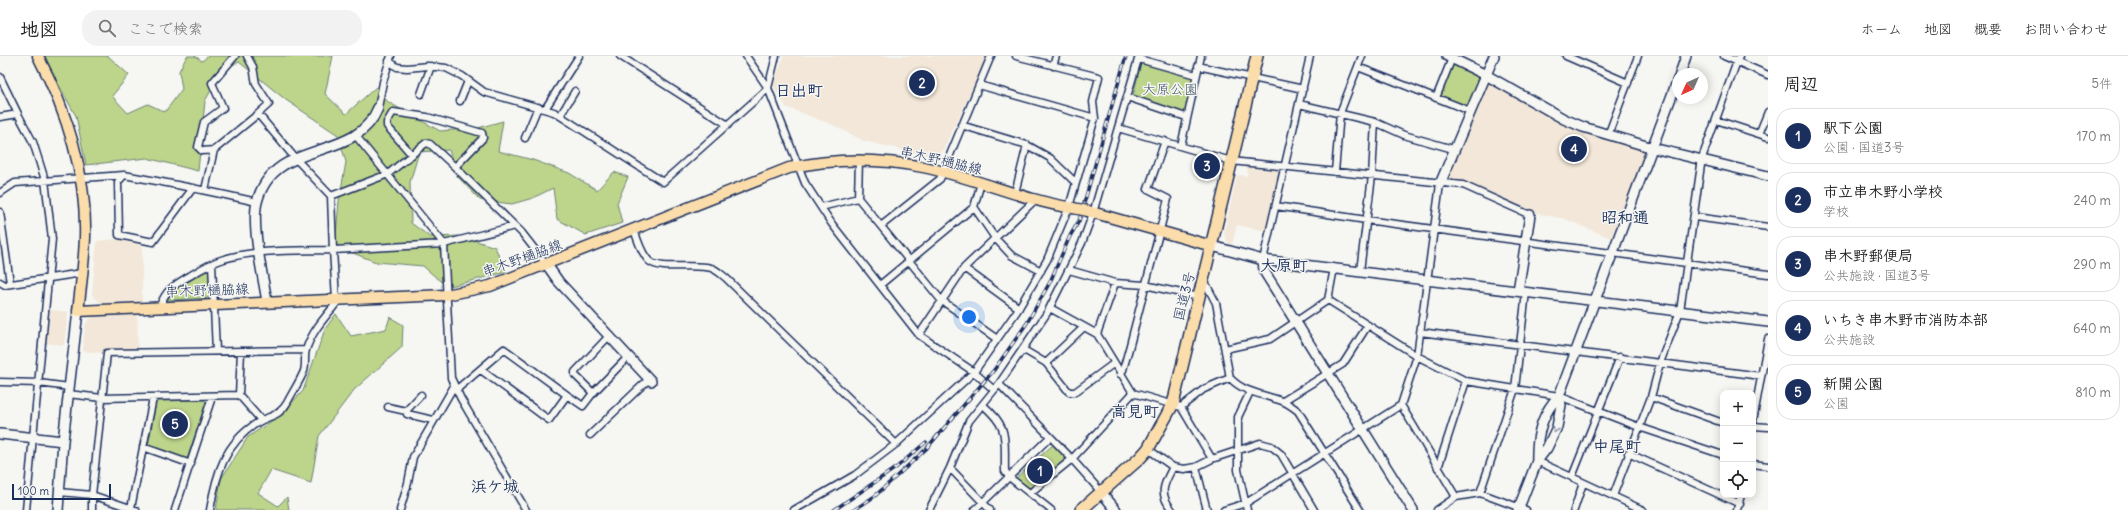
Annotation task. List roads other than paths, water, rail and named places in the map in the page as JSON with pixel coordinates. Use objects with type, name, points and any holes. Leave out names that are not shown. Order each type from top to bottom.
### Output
[{"type":"highway","name":"国道3号","points":[[1081,510],[1102,493],[1148,449],[1177,405],[1198,297],[1212,246],[1257,56]]},
{"type":"main road","points":[[38,56],[68,124],[81,179],[85,236],[78,311]]},
{"type":"main road","name":"串木野樋脇線","points":[[78,311],[160,306],[446,295],[490,286],[547,265],[789,168],[858,159],[923,167],[1212,246]]},
{"type":"street","points":[[235,56],[212,83],[223,108],[204,122],[198,148],[202,151],[214,150],[269,104],[256,84],[253,67],[247,56]]},
{"type":"street","points":[[545,109],[579,56]]},
{"type":"street","points":[[620,56],[728,125]]},
{"type":"street","points":[[746,56],[768,88],[805,183],[832,224],[919,335],[974,372],[994,390]]},
{"type":"street","points":[[390,58],[397,66],[407,68],[431,66],[446,68],[484,92],[545,109],[560,116],[663,182],[768,88],[776,56]]},
{"type":"street","points":[[881,226],[940,179],[990,56]]},
{"type":"street","points":[[794,510],[855,475],[896,444],[974,372],[1019,308],[1041,271],[1071,207],[1076,183],[1095,118],[1093,102],[1099,77],[1016,56]]},
{"type":"street","points":[[1053,66],[1056,56]]},
{"type":"street","points":[[1181,146],[1186,117],[1201,56]]},
{"type":"street","points":[[1310,56],[1263,260],[1264,271],[1413,510]]},
{"type":"street","points":[[1335,172],[1340,113],[1362,56]]},
{"type":"street","points":[[1224,510],[1246,502],[1401,405],[1416,356],[1440,184],[1453,149],[1494,56]]},
{"type":"street","points":[[1566,56],[1628,83]]},
{"type":"street","points":[[1608,135],[1638,56]]},
{"type":"street","points":[[1682,68],[1686,56]]},
{"type":"street","points":[[1724,56],[1738,59],[1768,75]]},
{"type":"street","points":[[1436,98],[1450,57],[1486,75],[1564,120],[1653,148],[1702,158],[1768,176]]},
{"type":"street","points":[[267,302],[256,226],[257,202],[265,184],[275,170],[295,158],[345,142],[356,136],[374,118],[378,108],[390,58]]},
{"type":"street","points":[[929,510],[950,468],[969,421],[983,405],[1024,350],[1050,308],[1082,243],[1139,58],[1196,75]]},
{"type":"street","points":[[1613,496],[1628,453],[1651,397],[1660,363],[1680,311],[1695,217],[1702,158],[1738,59]]},
{"type":"street","points":[[421,94],[431,66]]},
{"type":"street","points":[[1198,66],[1303,89]]},
{"type":"street","points":[[1358,67],[1470,111]]},
{"type":"street","points":[[0,77],[33,142],[45,180],[52,239],[26,510]]},
{"type":"street","points":[[460,101],[468,81]]},
{"type":"street","points":[[978,85],[1095,118]]},
{"type":"street","points":[[560,116],[575,91]]},
{"type":"street","points":[[1437,510],[1456,497],[1480,493],[1521,509],[1537,461],[1538,431],[1551,404],[1559,396],[1672,96]]},
{"type":"street","points":[[1128,97],[1186,117]]},
{"type":"street","points":[[1300,104],[1375,122],[1404,135],[1453,149]]},
{"type":"street","points":[[525,138],[538,108]]},
{"type":"street","points":[[412,155],[388,126],[387,122],[393,112],[427,117],[482,133],[483,138],[455,167]]},
{"type":"street","points":[[1759,134],[1768,112]]},
{"type":"street","points":[[0,117],[18,114]]},
{"type":"street","points":[[210,510],[214,482],[227,452],[248,428],[261,420],[274,416],[286,405],[304,371],[306,350],[321,322],[338,299],[333,250],[331,196],[295,158],[258,114]]},
{"type":"street","points":[[1716,120],[1768,137]]},
{"type":"street","points":[[1360,271],[1372,176],[1375,122]]},
{"type":"street","points":[[961,125],[1028,145],[1050,158],[1076,183]]},
{"type":"street","points":[[1118,128],[1231,161],[1464,186],[1530,215],[1526,241],[1522,291],[1521,345],[1515,389],[1480,493]]},
{"type":"street","points":[[356,136],[444,244],[451,378],[455,388],[526,510]]},
{"type":"street","points":[[1120,374],[1123,370],[1130,345],[1168,199],[1148,189],[1165,141]]},
{"type":"street","points":[[331,196],[388,174],[426,143],[430,144],[455,167],[515,226],[559,282],[650,380],[590,435]]},
{"type":"street","points":[[1016,193],[1028,145]]},
{"type":"street","points":[[205,190],[214,150]]},
{"type":"street","points":[[858,159],[858,198],[941,300],[997,338]]},
{"type":"street","points":[[124,175],[118,182],[119,235],[153,242],[193,188]]},
{"type":"street","points":[[0,193],[15,184],[45,180],[81,179],[124,175],[205,190],[257,202]]},
{"type":"street","points":[[880,285],[974,207],[981,183]]},
{"type":"street","points":[[821,207],[858,198]]},
{"type":"street","points":[[919,335],[941,300],[964,268],[1036,199]]},
{"type":"street","points":[[1276,206],[1366,220],[1768,274]]},
{"type":"street","points":[[974,207],[995,238],[1011,255],[1041,271]]},
{"type":"street","points":[[0,212],[10,283]]},
{"type":"street","points":[[1695,217],[1768,227]]},
{"type":"street","points":[[160,306],[163,297],[170,288],[212,264],[236,256],[259,253],[444,244],[515,226]]},
{"type":"street","points":[[634,230],[644,255],[650,262],[658,265],[693,265],[711,268],[726,278],[896,444]]},
{"type":"street","points":[[1212,246],[1263,260],[1768,322]]},
{"type":"street","points":[[212,264],[216,351]]},
{"type":"street","points":[[964,268],[1019,308]]},
{"type":"street","points":[[1225,349],[1264,341],[1328,300],[1334,268]]},
{"type":"street","points":[[1069,270],[1115,283],[1145,285],[1198,297]]},
{"type":"street","points":[[0,282],[5,285],[48,277],[82,273]]},
{"type":"street","points":[[1204,278],[1216,303],[1230,378],[1235,384],[1250,392],[1283,401],[1298,411],[1360,510]]},
{"type":"street","points":[[1097,334],[1115,283]]},
{"type":"street","points":[[1328,300],[1416,356],[1466,381],[1559,396],[1600,410],[1639,427],[1720,454]]},
{"type":"street","points":[[1050,308],[1097,334],[1113,364],[1133,393],[1177,405],[1212,459]]},
{"type":"street","points":[[58,510],[63,441],[78,311]]},
{"type":"street","points":[[1283,401],[1343,364],[1368,325]]},
{"type":"street","points":[[1046,363],[1084,327]]},
{"type":"street","points":[[1420,332],[1761,376]]},
{"type":"street","points":[[593,393],[575,375],[575,372],[609,336]]},
{"type":"street","points":[[1756,404],[1768,339]]},
{"type":"street","points":[[400,510],[408,483],[413,457],[433,420],[455,388],[480,370],[504,349],[583,406],[593,393],[628,357]]},
{"type":"street","points":[[92,510],[92,495],[107,353],[306,350]]},
{"type":"street","points":[[1024,350],[1046,363],[1069,392],[1075,392],[1113,364]]},
{"type":"street","points":[[241,351],[239,395],[261,420]]},
{"type":"street","points":[[1572,477],[1620,357]]},
{"type":"street","points":[[480,370],[549,420],[567,395]]},
{"type":"street","points":[[1177,405],[1204,389],[1230,378]]},
{"type":"street","points":[[1438,468],[1466,381]]},
{"type":"street","points":[[0,382],[39,383],[102,398],[239,395]]},
{"type":"street","points":[[999,384],[1072,459],[1116,510]]},
{"type":"street","points":[[1247,510],[1238,470],[1238,417],[1250,392]]},
{"type":"street","points":[[1030,493],[1072,459],[1133,393]]},
{"type":"street","points":[[406,411],[421,394]]},
{"type":"street","points":[[175,510],[212,396]]},
{"type":"street","points":[[1537,461],[1547,448],[1557,427],[1561,405],[1559,396]]},
{"type":"street","points":[[1651,397],[1720,421]]},
{"type":"street","points":[[59,492],[92,495],[133,509],[153,398]]},
{"type":"street","points":[[983,405],[997,417],[1003,426],[1005,471],[1009,476],[1051,510]]},
{"type":"street","points":[[1401,405],[1456,497]]},
{"type":"street","points":[[388,407],[406,411],[407,414],[433,420]]},
{"type":"street","points":[[1756,426],[1768,427]]},
{"type":"street","points":[[0,434],[63,441]]},
{"type":"street","points":[[975,510],[1050,437]]},
{"type":"street","points":[[1148,449],[1173,467],[1184,469],[1196,467],[1212,459],[1260,443],[1271,446],[1281,454],[1314,510]]},
{"type":"street","points":[[143,447],[191,464]]},
{"type":"street","points":[[1628,453],[1739,507]]},
{"type":"street","points":[[1537,461],[1642,510]]},
{"type":"street","points":[[1756,464],[1768,466]]},
{"type":"street","points":[[1172,510],[1164,498],[1164,485],[1173,467]]},
{"type":"street","points":[[1196,467],[1207,510]]},
{"type":"street","points":[[950,468],[990,510]]},
{"type":"street","points":[[1574,510],[1584,482]]},
{"type":"railway","points":[[854,510],[875,496],[926,449],[994,370],[1027,323],[1050,282],[1070,236],[1079,221],[1126,56]]},
{"type":"railway","points":[[834,510],[897,467],[926,442]]},
{"type":"place","name":"市立串木野小学校","points":[[922,83]]},
{"type":"place","name":"いちき串木野市消防本部","points":[[1574,149]]},
{"type":"place","name":"串木野郵便局","points":[[1207,166]]},
{"type":"place","name":"新開公園","points":[[175,424]]},
{"type":"place","name":"駅下公園","points":[[1040,471]]},
{"type":"district","name":"日出町","points":[[799,90]]},
{"type":"district","name":"昭和通","points":[[1625,217]]},
{"type":"district","name":"大原町","points":[[1284,265]]},
{"type":"district","name":"高見町","points":[[1135,411]]},
{"type":"district","name":"中尾町","points":[[1617,446]]},
{"type":"district","name":"浜ケ城","points":[[495,486]]},
{"type":"park label","name":"大原公園","points":[[1170,89]]}]
